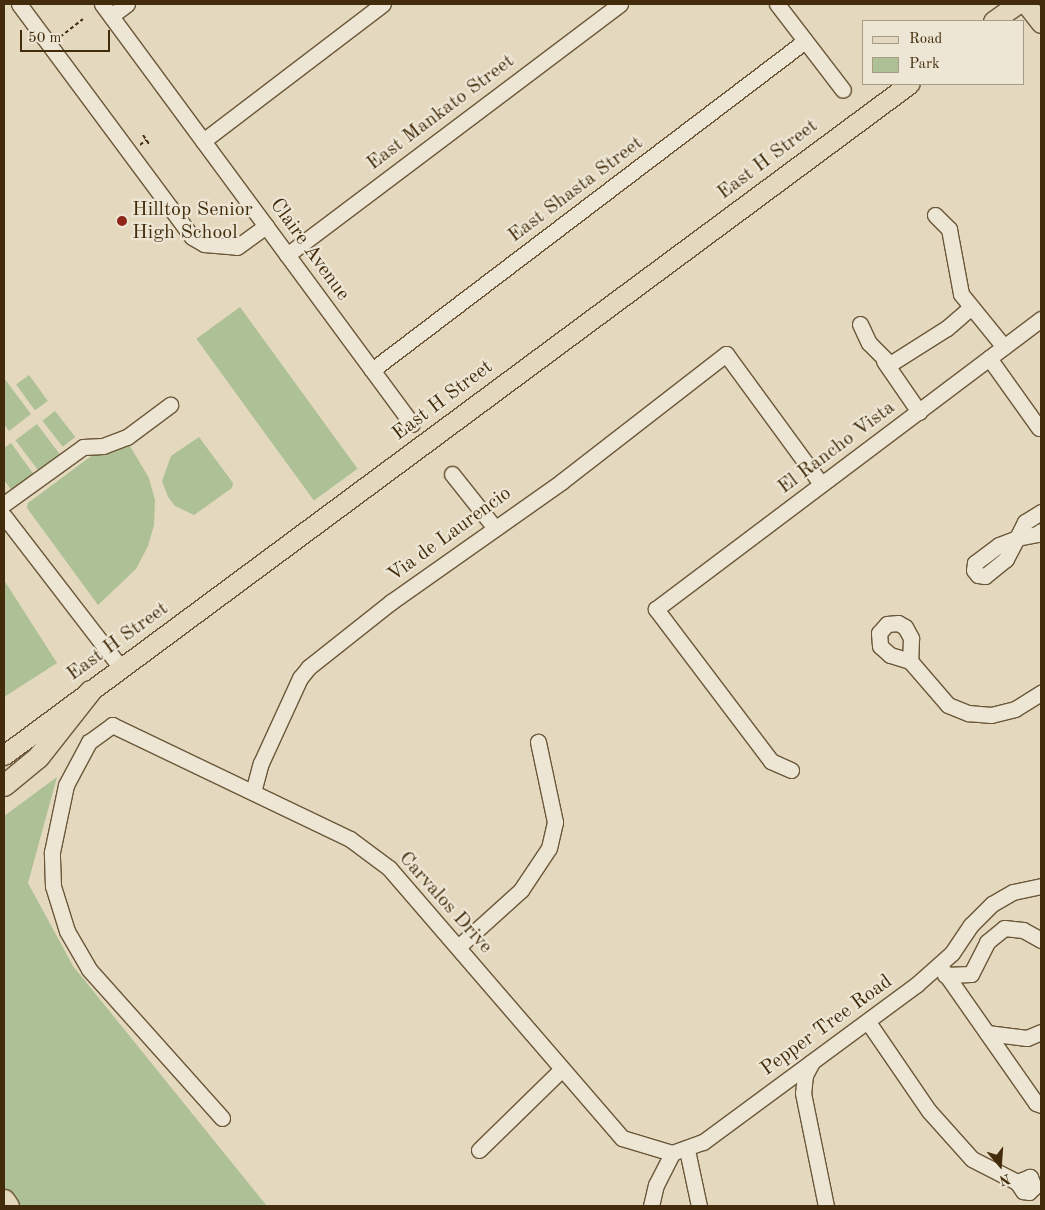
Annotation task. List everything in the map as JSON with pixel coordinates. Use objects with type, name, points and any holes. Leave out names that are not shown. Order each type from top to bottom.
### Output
[{"type":"highway","points":[[4,785],[38,757],[90,691]]},
{"type":"highway","points":[[4,1200],[8,1206]]},
{"type":"main road","points":[[994,20],[1017,4]]},
{"type":"main road","points":[[1026,4],[1041,23]]},
{"type":"main road","name":"East H Street","points":[[4,755],[908,85]]},
{"type":"street","points":[[19,4],[192,237],[204,244],[237,246],[266,226]]},
{"type":"street","points":[[106,10],[127,4]]},
{"type":"street","points":[[203,141],[383,4]]},
{"type":"street","name":"East Mankato Street","points":[[287,254],[620,4]]},
{"type":"street","points":[[777,4],[843,90]]},
{"type":"street","name":"Claire Avenue","points":[[106,10],[412,424]]},
{"type":"street","name":"East Shasta Street","points":[[372,370],[805,41]]},
{"type":"street","points":[[935,216],[949,229],[961,294],[970,308],[1004,347]]},
{"type":"street","points":[[884,361],[890,364],[902,357],[947,328],[970,308]]},
{"type":"street","name":"El Rancho Vista","points":[[791,770],[770,761],[656,609],[1041,319]]},
{"type":"street","points":[[860,324],[869,343],[884,361],[919,412]]},
{"type":"street","name":"Via de Laurencio","points":[[253,792],[260,763],[300,678],[309,667],[391,602],[495,528],[726,354],[821,484]]},
{"type":"street","points":[[989,358],[1040,428]]},
{"type":"street","points":[[4,504],[83,447],[103,446],[127,437],[170,405]]},
{"type":"street","points":[[452,474],[495,528]]},
{"type":"street","points":[[1041,512],[1025,522],[1017,538],[1041,530]]},
{"type":"street","points":[[4,516],[121,668]]},
{"type":"street","points":[[910,661],[939,698],[968,713],[1004,713],[1041,693]]},
{"type":"street","name":"Carvalos Drive","points":[[222,1118],[89,969],[67,930],[53,886],[52,852],[66,786],[89,742],[112,725],[350,839],[389,868],[561,1070],[622,1138],[672,1153]]},
{"type":"street","points":[[458,947],[520,890],[549,848],[555,822],[538,742]]},
{"type":"street","name":"Pepper Tree Road","points":[[672,1153],[687,1150],[752,1107],[812,1061],[942,970],[971,925],[992,904],[1014,892],[1041,886]]},
{"type":"street","points":[[942,970],[971,974],[987,942],[1004,928],[1023,930],[1041,940]]},
{"type":"street","points":[[942,970],[1036,1102],[1041,1105]]},
{"type":"street","points":[[868,1022],[929,1111],[972,1159],[1017,1182]]},
{"type":"street","points":[[987,1032],[1027,1038],[1041,1032]]},
{"type":"street","points":[[812,1061],[805,1075],[803,1093],[826,1206]]},
{"type":"street","points":[[478,1150],[561,1070]]},
{"type":"street","points":[[687,1150],[699,1206]]},
{"type":"street","points":[[651,1206],[656,1185],[672,1153]]},
{"type":"path","points":[[68,30],[84,19]]},
{"type":"path","points":[[143,135],[149,144]]},
{"type":"green space","points":[[240,307],[358,469],[314,501],[196,339]]},
{"type":"green space","points":[[29,375],[48,401],[35,410],[16,384]]},
{"type":"green space","points":[[4,378],[31,414],[9,431],[4,424]]},
{"type":"green space","points":[[55,411],[75,437],[63,447],[42,421]]},
{"type":"green space","points":[[37,424],[65,461],[43,477],[15,440]]},
{"type":"green space","points":[[199,437],[233,483],[232,488],[194,515],[175,506],[168,497],[162,481],[171,456]]},
{"type":"green space","points":[[127,441],[149,478],[155,500],[154,525],[148,546],[136,569],[98,605],[27,508],[28,503],[102,448]]},
{"type":"green space","points":[[11,443],[38,480],[16,496],[4,480],[4,448]]},
{"type":"green space","points":[[4,580],[57,663],[4,697]]},
{"type":"green space","points":[[57,777],[28,883],[73,966],[267,1206],[4,1206],[4,816]]},
{"type":"place","name":"Hilltop Senior High School","points":[[122,221]]}]
